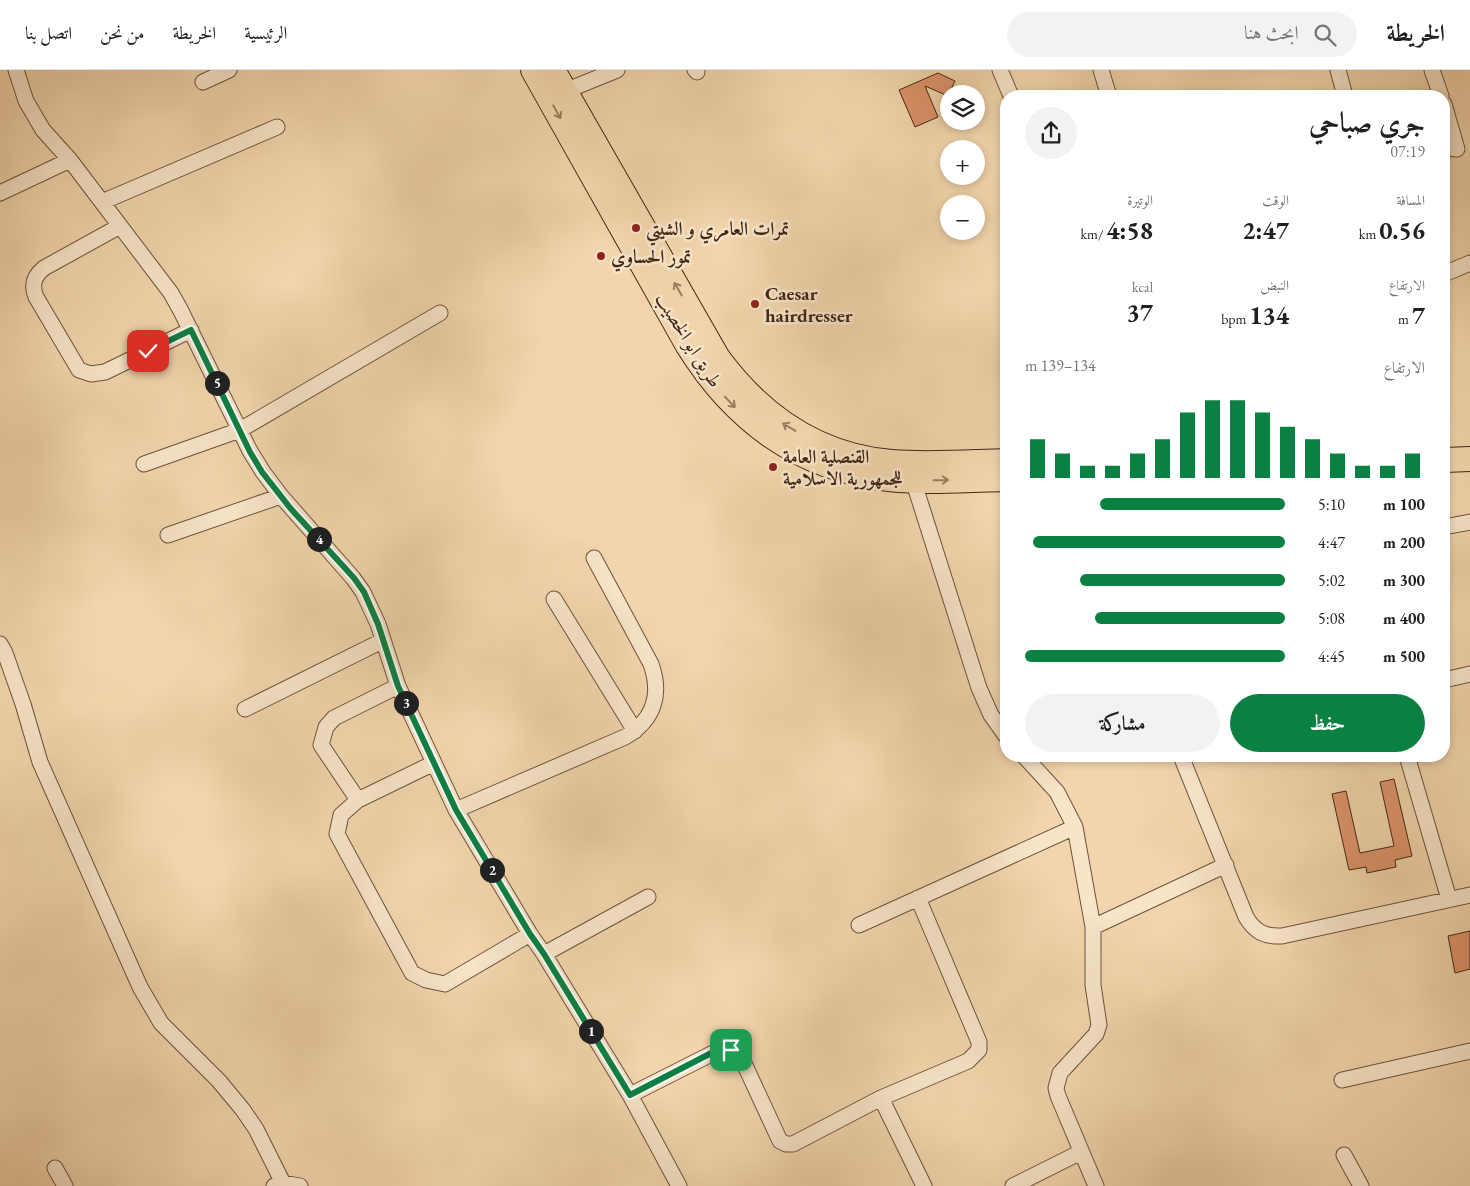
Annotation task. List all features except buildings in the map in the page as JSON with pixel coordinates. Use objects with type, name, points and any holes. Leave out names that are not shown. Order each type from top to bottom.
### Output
[{"type":"main road","name":"طريق ابو الخصيب","points":[[533,70],[688,346],[716,387],[752,422],[772,437],[809,457],[840,469],[864,475],[888,479],[914,480],[1000,479]]},
{"type":"main road","name":"طريق ابو الخصيب","points":[[553,70],[718,358],[747,394],[764,410],[810,439],[845,453],[868,458],[914,463],[1000,461]]},
{"type":"main road","points":[[1450,460],[1470,459]]},
{"type":"main road","points":[[1450,475],[1470,475]]},
{"type":"street","points":[[16,70],[26,100],[43,130],[70,160],[171,293],[262,472],[364,592],[378,624],[398,686],[456,810],[630,1095],[679,1186]]},
{"type":"street","points":[[203,82],[229,70]]},
{"type":"street","points":[[565,91],[617,70]]},
{"type":"street","points":[[1000,70],[1008,90]]},
{"type":"street","points":[[1100,70],[1107,90]]},
{"type":"street","points":[[1338,70],[1343,90]]},
{"type":"street","points":[[1432,70],[1439,90]]},
{"type":"street","points":[[1450,125],[1457,149],[1450,148]]},
{"type":"street","points":[[102,202],[277,127]]},
{"type":"street","points":[[0,193],[70,160]]},
{"type":"street","points":[[120,226],[44,268],[38,272],[33,284],[36,298],[79,370],[91,374],[105,372],[191,330]]},
{"type":"street","points":[[1450,271],[1470,263]]},
{"type":"street","points":[[144,464],[240,430],[440,313]]},
{"type":"street","points":[[914,480],[979,688],[991,715],[1000,728]]},
{"type":"street","points":[[168,535],[281,496]]},
{"type":"street","points":[[1450,526],[1470,522]]},
{"type":"street","points":[[456,810],[635,731],[643,724],[654,706],[656,685],[655,674],[651,664],[594,558]]},
{"type":"street","points":[[554,599],[635,731]]},
{"type":"street","points":[[245,709],[382,640]]},
{"type":"street","points":[[0,644],[23,704],[40,762],[140,987],[161,1022],[219,1081],[243,1110],[256,1129],[278,1185],[300,1186]]},
{"type":"street","points":[[1450,679],[1470,674]]},
{"type":"street","points":[[358,800],[321,745],[326,727],[334,718],[398,686]]},
{"type":"street","points":[[1030,762],[1057,792],[1066,806],[1075,827],[1093,927],[1093,986],[1099,1025],[1096,1034],[1060,1073],[1056,1088],[1096,1186]]},
{"type":"street","points":[[1183,762],[1246,917],[1260,933],[1271,937],[1282,936],[1470,895]]},
{"type":"street","points":[[1409,762],[1449,899]]},
{"type":"street","points":[[434,763],[358,800],[341,815],[338,834],[412,973],[426,980],[445,984],[530,934]]},
{"type":"street","points":[[859,925],[1075,827]]},
{"type":"street","points":[[1093,927],[1226,866]]},
{"type":"street","points":[[544,954],[648,896]]},
{"type":"street","points":[[630,1095],[721,1048],[731,1050],[742,1060],[780,1141],[786,1144],[793,1144],[881,1098],[968,1061],[979,1050],[979,1042],[918,898]]},
{"type":"street","points":[[1342,1080],[1470,1051]]},
{"type":"street","points":[[881,1098],[924,1186]]},
{"type":"street","points":[[1013,1186],[1081,1152]]},
{"type":"street","points":[[1344,1155],[1360,1186]]},
{"type":"street","points":[[55,1168],[65,1186]]},
{"type":"place","name":"تمرات العامري و الشيتي","points":[[636,228]]},
{"type":"place","name":"تمور الحساوي","points":[[601,256]]},
{"type":"place","name":"Caesar hairdresser","points":[[755,304]]},
{"type":"place","name":"القنصلية العامة للجمهورية الاسلامية","points":[[773,467]]},
{"type":"route","points":[[148,351],[191,330],[250,452],[262,472],[291,509],[354,578],[364,592],[378,624],[398,686],[456,810],[630,1095],[721,1048],[731,1050]]}]
